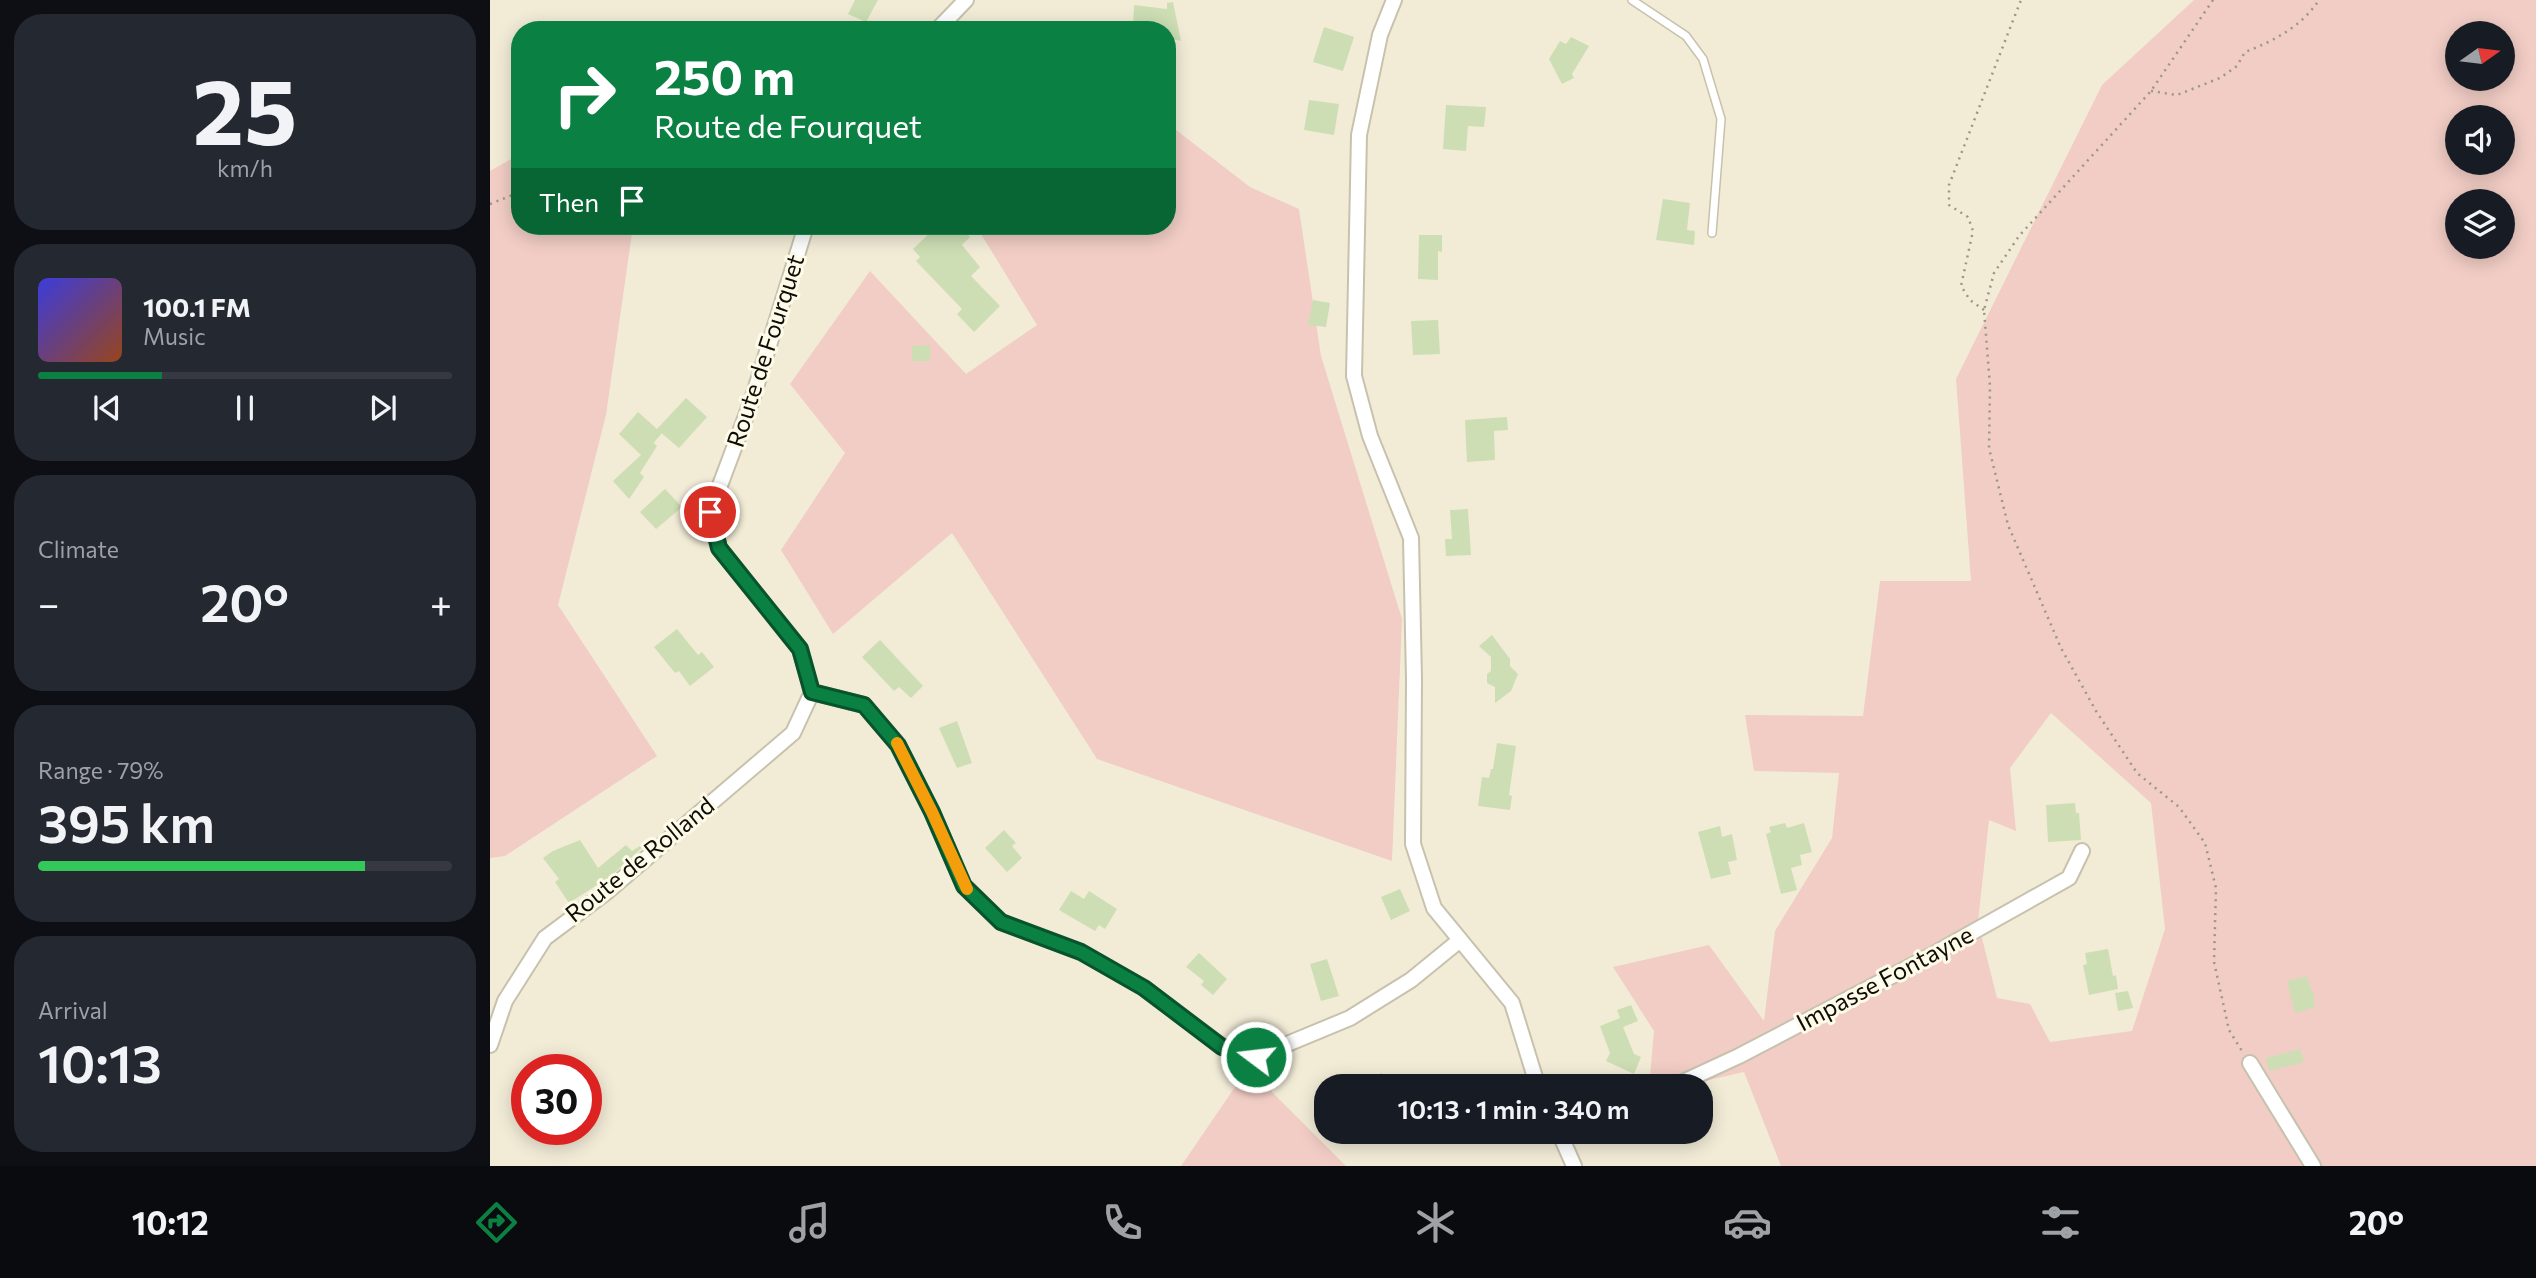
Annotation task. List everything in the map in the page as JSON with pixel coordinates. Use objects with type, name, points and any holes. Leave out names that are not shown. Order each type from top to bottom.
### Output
[{"type":"street","points":[[946,21],[966,0]]},
{"type":"street","points":[[1394,0],[1380,35],[1359,135],[1354,376],[1370,436],[1411,538],[1413,844],[1434,908],[1512,1003],[1534,1074]]},
{"type":"street","name":"Route de Fourquet","points":[[803,235],[752,400],[710,512],[719,548],[800,649],[812,692]]},
{"type":"street","points":[[812,692],[864,705],[898,745],[932,812],[964,886],[1001,922],[1081,952],[1144,988],[1222,1047],[1256,1057],[1350,1018],[1412,980],[1460,940]]},
{"type":"street","name":"Route de Rolland","points":[[490,1045],[505,1001],[545,938],[608,891],[793,733],[812,692]]},
{"type":"street","name":"Impasse Fontayne","points":[[1700,1074],[1763,1044],[1930,956],[2069,878],[2082,851]]},
{"type":"street","points":[[2250,1063],[2313,1166]]},
{"type":"street","points":[[1565,1144],[1574,1166]]},
{"type":"lane","points":[[1632,0],[1686,36],[1703,59],[1721,119],[1712,233]]},
{"type":"path","points":[[1984,310],[1970,300],[1961,286],[1973,232],[1968,218],[1949,205],[1949,185],[2021,0]]},
{"type":"path","points":[[2213,0],[2151,91],[2019,236],[1994,273],[1984,310],[1990,386],[1989,448],[2008,525],[2060,648],[2096,711],[2137,773],[2179,807],[2205,843],[2216,888],[2214,962],[2229,1030],[2250,1063]]},
{"type":"path","points":[[2151,91],[2178,95],[2220,78],[2237,66],[2245,52],[2298,25],[2319,0]]},
{"type":"path","points":[[490,204],[511,195]]},
{"type":"shaded area","points":[[2194,0],[2536,0],[2536,1166],[1781,1166],[1744,1072],[1713,1079],[1713,1074],[1650,1074],[1654,1031],[1613,967],[1709,945],[1764,1021],[1775,931],[1832,838],[1839,773],[1754,771],[1745,715],[1863,716],[1880,581],[1971,581],[1956,379],[2102,85]],"holes":[[[2051,713],[2151,803],[2165,929],[2132,1031],[2050,1042],[2030,1004],[1997,998],[1978,922],[1989,820],[2016,831],[2010,768]]]},
{"type":"shaded area","points":[[1176,130],[1250,187],[1299,209],[1321,356],[1402,619],[1392,861],[1097,759],[952,533],[833,634],[781,550],[845,453],[790,384],[870,271],[966,374],[1037,325],[982,235],[1176,235]]},
{"type":"shaded area","points":[[511,159],[511,235],[632,235],[606,415],[558,605],[657,756],[505,856],[490,858],[490,171]]},
{"type":"shaded area","points":[[1248,1068],[1314,1134],[1314,1144],[1324,1144],[1346,1166],[1181,1166]]},
{"type":"building","points":[[855,0],[878,0],[867,21],[848,14]]},
{"type":"building","points":[[1173,2],[1181,41],[1176,40],[1176,21],[1133,21],[1134,5],[1167,9],[1167,3]]},
{"type":"building","points":[[1324,27],[1354,37],[1343,71],[1313,62]]},
{"type":"building","points":[[1571,37],[1589,46],[1572,74],[1574,78],[1562,84],[1549,59],[1560,41],[1566,44]]},
{"type":"building","points":[[1309,100],[1339,104],[1334,135],[1304,130]]},
{"type":"building","points":[[1446,105],[1486,107],[1484,127],[1468,126],[1466,151],[1443,149]]},
{"type":"building","points":[[1663,199],[1690,203],[1687,230],[1695,231],[1694,245],[1656,240]]},
{"type":"building","points":[[928,235],[968,235],[970,237],[962,245],[980,267],[971,276],[1000,306],[974,332],[957,314],[962,309],[916,261],[920,257],[913,249]]},
{"type":"building","points":[[1419,235],[1442,235],[1442,252],[1438,251],[1438,280],[1418,279]]},
{"type":"building","points":[[1313,300],[1330,303],[1326,327],[1308,325]]},
{"type":"building","points":[[1438,320],[1440,354],[1413,355],[1411,321]]},
{"type":"building","points":[[930,345],[930,361],[912,361],[912,346]]},
{"type":"building","points":[[686,398],[707,417],[679,448],[662,433],[651,446],[654,443],[657,446],[640,473],[644,477],[629,499],[613,481],[641,455],[619,434],[638,412],[657,429]]},
{"type":"building","points":[[1507,417],[1508,430],[1494,431],[1495,460],[1467,462],[1465,420]]},
{"type":"building","points":[[665,489],[682,507],[656,529],[640,512]]},
{"type":"building","points":[[1468,509],[1471,555],[1446,556],[1445,539],[1452,539],[1450,510]]},
{"type":"building","points":[[677,629],[698,655],[702,652],[714,667],[690,686],[679,671],[675,673],[654,647]]},
{"type":"building","points":[[1492,635],[1510,659],[1510,666],[1518,674],[1511,691],[1495,703],[1495,687],[1487,683],[1487,674],[1491,671],[1491,657],[1479,646]]},
{"type":"building","points":[[880,640],[923,686],[911,698],[899,687],[894,691],[862,657]]},
{"type":"building","points":[[957,721],[972,763],[957,768],[939,728]]},
{"type":"building","points":[[1497,743],[1516,746],[1509,795],[1512,796],[1510,810],[1478,806],[1482,777],[1489,778],[1493,769]]},
{"type":"building","points":[[2075,803],[2076,813],[2079,813],[2081,840],[2048,842],[2046,805]]},
{"type":"building","points":[[1785,823],[1787,828],[1804,823],[1812,852],[1800,855],[1802,865],[1791,868],[1797,890],[1781,894],[1766,834],[1771,832],[1769,827]]},
{"type":"building","points":[[1720,826],[1722,837],[1732,834],[1737,860],[1728,862],[1731,874],[1711,879],[1698,832]]},
{"type":"building","points":[[1004,830],[1016,843],[1012,846],[1022,858],[1007,872],[985,848]]},
{"type":"building","points":[[654,837],[611,876],[569,903],[555,882],[559,879],[543,858],[580,840],[598,868],[626,845],[632,851]]},
{"type":"building","points":[[1400,889],[1410,911],[1391,920],[1381,897]]},
{"type":"building","points":[[1071,891],[1084,899],[1089,891],[1117,909],[1105,929],[1099,925],[1095,931],[1059,910]]},
{"type":"building","points":[[2108,949],[2118,989],[2089,995],[2083,965],[2087,964],[2085,953]]},
{"type":"building","points":[[1199,953],[1227,979],[1213,995],[1201,985],[1204,981],[1186,967]]},
{"type":"building","points":[[1327,959],[1339,996],[1321,1001],[1310,964]]},
{"type":"building","points":[[2307,976],[2315,1007],[2295,1013],[2287,981]]},
{"type":"building","points":[[2128,991],[2133,1008],[2118,1011],[2115,993]]},
{"type":"building","points":[[1631,1005],[1638,1021],[1623,1027],[1634,1054],[1641,1057],[1634,1074],[1606,1061],[1610,1053],[1600,1026],[1620,1018],[1617,1010]]},
{"type":"building","points":[[2300,1049],[2304,1062],[2269,1071],[2266,1058]]},
{"type":"slow traffic","points":[[897,743],[967,889]]},
{"type":"route","points":[[710,512],[719,548],[800,649],[812,692],[864,705],[898,745],[932,812],[964,886],[1001,922],[1081,952],[1144,988],[1222,1047],[1256,1057]]}]
